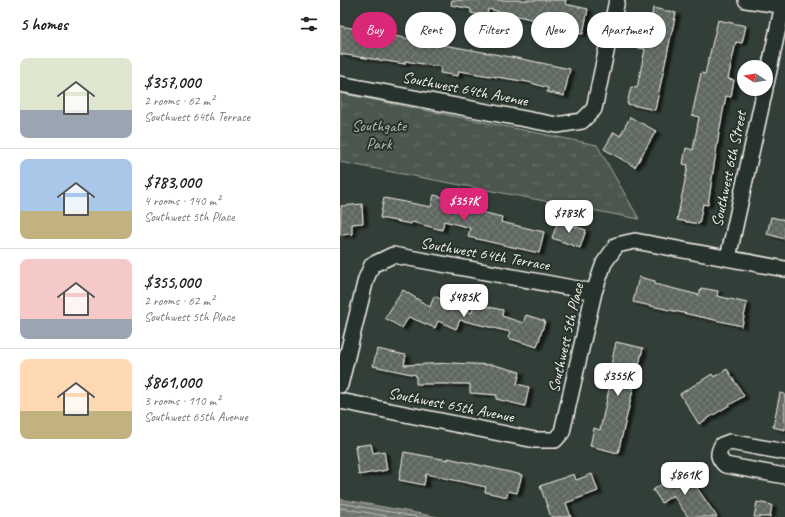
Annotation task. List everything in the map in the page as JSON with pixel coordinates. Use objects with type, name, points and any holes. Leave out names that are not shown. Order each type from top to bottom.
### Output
[{"type":"street","name":"Southwest 64th Avenue","points":[[340,84],[557,125],[582,121],[594,109],[617,0]]},
{"type":"street","points":[[746,0],[784,4],[771,60]]},
{"type":"street","name":"Southwest 6th Street","points":[[728,258],[763,96]]},
{"type":"street","name":"Southwest 5th Place","points":[[555,440],[562,432],[594,292],[604,263],[617,245],[635,242],[728,258]]},
{"type":"street","name":"Southwest 64th Terrace","points":[[340,385],[366,279],[372,265],[393,255],[594,292]]},
{"type":"street","points":[[728,258],[785,268]]},
{"type":"street","name":"Southwest 65th Avenue","points":[[340,401],[535,440],[555,440]]},
{"type":"street","points":[[785,452],[730,442],[722,445],[718,452],[719,459],[725,465],[785,476]]},
{"type":"green space","name":"Southgate Park","points":[[340,93],[597,145],[639,219],[340,162]]},
{"type":"water","points":[[340,499],[438,517],[340,517]]},
{"type":"building","points":[[452,0],[566,0],[565,4],[588,9],[583,34],[579,33],[579,12],[531,12],[531,19],[523,17],[523,12],[501,12],[488,9],[488,12],[471,12],[471,9],[451,5]]},
{"type":"building","points":[[653,8],[676,13],[655,110],[627,104],[631,87],[637,88],[645,49],[638,48],[666,48],[666,12],[652,12]]},
{"type":"building","points":[[718,20],[746,26],[742,43],[736,42],[728,79],[734,80],[731,97],[726,96],[708,205],[703,204],[699,224],[677,220],[688,165],[683,164],[686,148],[693,150],[699,117],[692,115],[701,73],[705,74]]},
{"type":"building","points":[[340,26],[352,28],[352,48],[397,48],[397,37],[405,38],[405,48],[456,47],[570,69],[564,96],[547,92],[548,88],[528,82],[459,71],[458,76],[440,73],[441,67],[405,61],[405,64],[340,54]]},
{"type":"building","points":[[630,117],[656,131],[635,167],[604,149],[614,132],[620,136]]},
{"type":"building","points":[[434,195],[462,202],[461,207],[502,217],[501,222],[544,232],[539,253],[468,237],[470,228],[444,221],[442,230],[412,222],[411,224],[380,218],[384,198],[431,207]]},
{"type":"building","points":[[362,204],[363,223],[352,224],[352,234],[340,235],[341,206]]},
{"type":"building","points":[[771,217],[785,220],[785,239],[767,234]]},
{"type":"building","points":[[558,221],[586,230],[580,248],[552,238]]},
{"type":"building","points":[[639,277],[655,281],[655,284],[699,295],[701,288],[718,291],[717,296],[747,303],[742,326],[633,302]]},
{"type":"building","points":[[403,290],[430,307],[434,296],[472,313],[474,304],[503,310],[502,316],[523,323],[526,315],[545,321],[537,347],[508,338],[510,332],[460,320],[456,329],[438,321],[435,328],[409,317],[402,328],[385,318]]},
{"type":"building","points":[[616,342],[643,348],[618,453],[590,446],[594,428],[600,430],[609,389],[606,388]]},
{"type":"building","points":[[377,349],[406,355],[404,365],[452,363],[494,365],[520,372],[517,384],[529,387],[525,406],[496,399],[497,395],[470,393],[470,384],[416,384],[416,375],[373,366]]},
{"type":"building","points":[[727,369],[744,396],[699,424],[680,394],[712,374],[714,377]]},
{"type":"building","points":[[780,393],[785,394],[785,430],[773,427]]},
{"type":"building","points":[[371,444],[373,453],[384,451],[387,470],[359,475],[355,446]]},
{"type":"building","points":[[404,452],[448,460],[448,458],[522,475],[517,493],[508,491],[507,497],[485,492],[486,487],[426,474],[424,485],[399,480]]},
{"type":"building","points":[[684,469],[717,517],[688,517],[673,495],[662,503],[653,490]]},
{"type":"building","points":[[574,474],[576,480],[592,474],[598,491],[566,503],[571,517],[551,517],[540,486]]},
{"type":"building","points":[[757,502],[772,505],[770,517],[754,517]]}]
